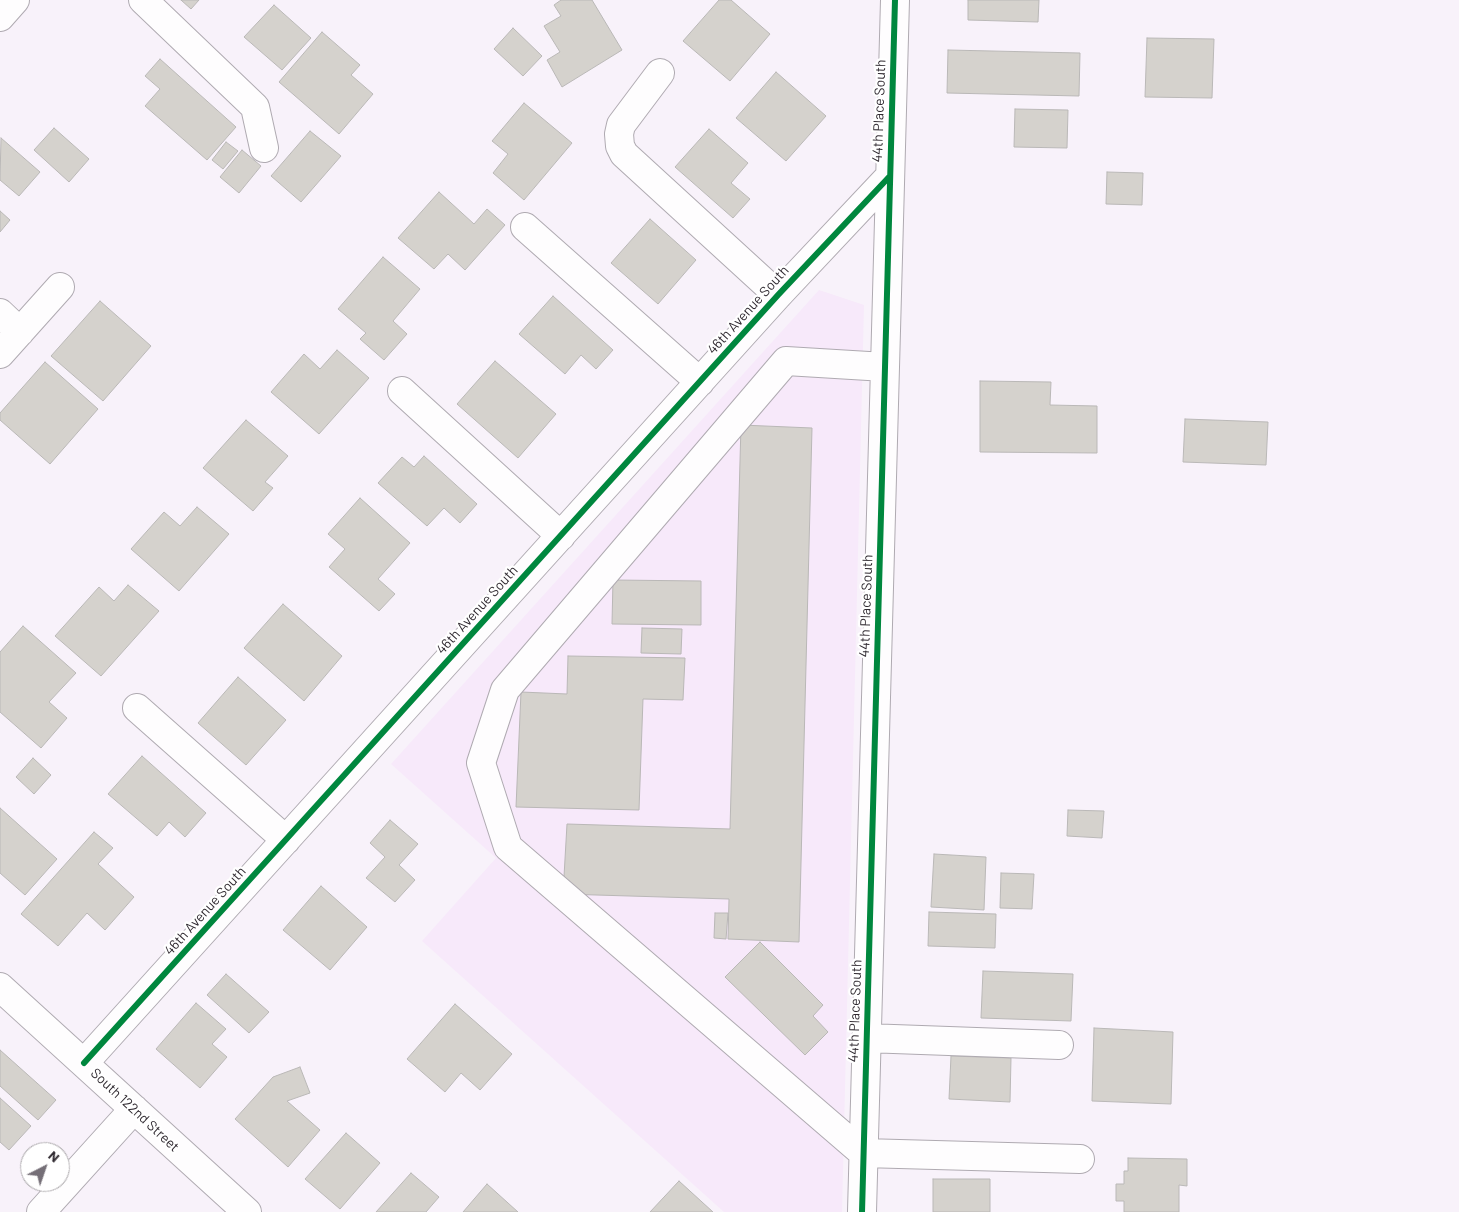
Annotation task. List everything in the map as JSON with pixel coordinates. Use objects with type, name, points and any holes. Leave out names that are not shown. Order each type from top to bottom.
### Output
[{"type":"street","points":[[0,17],[16,0]]},
{"type":"street","points":[[143,0],[256,107],[264,148]]},
{"type":"street","name":"44th Place South","points":[[862,1212],[895,0]]},
{"type":"street","points":[[660,73],[621,125],[619,134],[620,146],[624,154],[778,295]]},
{"type":"street","name":"46th Avenue South","points":[[84,1063],[778,295],[890,176]]},
{"type":"street","points":[[525,227],[700,382]]},
{"type":"street","points":[[0,354],[60,287]]},
{"type":"street","points":[[0,314],[20,332]]},
{"type":"street","points":[[884,366],[786,361],[505,690],[481,763],[508,846],[863,1153],[1080,1159]]},
{"type":"street","points":[[402,391],[561,536]]},
{"type":"street","points":[[136,708],[286,840]]},
{"type":"street","name":"South 122nd Street","points":[[0,987],[247,1212]]},
{"type":"street","points":[[866,1038],[1059,1044]]},
{"type":"street","points":[[40,1212],[134,1109]]},
{"type":"shaded area","points":[[819,290],[864,305],[842,1212],[724,1212],[422,941],[496,858],[391,764]]},
{"type":"building","points":[[181,0],[199,0],[191,9]]},
{"type":"building","points":[[561,0],[592,0],[622,50],[562,87],[547,60],[560,52],[544,26],[561,16],[554,5]]},
{"type":"building","points":[[719,0],[731,0],[770,34],[730,81],[683,41]]},
{"type":"building","points":[[968,0],[1039,0],[1038,22],[968,20]]},
{"type":"building","points":[[274,5],[311,38],[282,70],[244,37]]},
{"type":"building","points":[[513,28],[542,56],[523,76],[494,49]]},
{"type":"building","points":[[322,32],[360,65],[351,75],[373,94],[339,134],[279,82]]},
{"type":"building","points":[[1147,38],[1214,39],[1212,98],[1145,97]]},
{"type":"building","points":[[948,50],[1080,53],[1079,96],[947,93]]},
{"type":"building","points":[[160,59],[236,127],[207,160],[145,106],[160,89],[145,76]]},
{"type":"building","points":[[776,72],[826,116],[786,161],[736,118]]},
{"type":"building","points":[[524,103],[572,143],[524,200],[493,173],[508,154],[492,141]]},
{"type":"building","points":[[1015,109],[1068,110],[1067,148],[1014,147]]},
{"type":"building","points":[[54,128],[89,159],[69,182],[34,150]]},
{"type":"building","points":[[709,129],[748,163],[731,183],[750,199],[733,218],[675,167]]},
{"type":"building","points":[[310,131],[341,156],[301,202],[271,176]]},
{"type":"building","points":[[1,138],[40,172],[19,196],[0,180]]},
{"type":"building","points":[[226,142],[238,151],[223,169],[212,160]]},
{"type":"building","points":[[242,150],[261,166],[239,193],[220,177]]},
{"type":"building","points":[[1107,172],[1143,173],[1142,205],[1106,204]]},
{"type":"building","points":[[439,192],[474,224],[487,209],[505,225],[465,270],[448,254],[434,269],[398,238]]},
{"type":"building","points":[[0,211],[10,220],[0,232]]},
{"type":"building","points":[[650,219],[696,260],[658,304],[611,263]]},
{"type":"building","points":[[383,257],[420,289],[393,321],[407,334],[384,360],[360,339],[366,333],[338,309]]},
{"type":"building","points":[[553,296],[613,350],[596,369],[581,355],[565,374],[519,334]]},
{"type":"building","points":[[100,301],[151,346],[103,401],[51,356]]},
{"type":"building","points":[[337,350],[369,378],[319,434],[271,392],[304,354],[320,369]]},
{"type":"building","points":[[495,361],[556,414],[518,458],[457,404]]},
{"type":"building","points":[[45,362],[98,409],[50,464],[0,420],[0,413]]},
{"type":"building","points":[[980,381],[1051,382],[1050,405],[1097,406],[1097,453],[980,452]]},
{"type":"building","points":[[1185,419],[1268,422],[1266,465],[1183,462]]},
{"type":"building","points":[[246,420],[288,456],[265,482],[273,488],[253,511],[203,468]]},
{"type":"building","points":[[741,425],[812,428],[799,942],[728,939],[729,899],[563,894],[567,824],[730,829]]},
{"type":"building","points":[[424,456],[477,504],[460,523],[444,508],[427,526],[378,483],[402,457],[414,467]]},
{"type":"building","points":[[360,498],[410,543],[378,579],[395,594],[379,611],[329,567],[345,549],[328,534]]},
{"type":"building","points":[[197,507],[229,534],[179,591],[131,549],[164,512],[180,526]]},
{"type":"building","points":[[613,580],[701,581],[701,625],[612,624]]},
{"type":"building","points":[[128,585],[159,611],[101,676],[55,636],[99,587],[114,601]]},
{"type":"building","points":[[283,604],[342,656],[304,701],[244,648]]},
{"type":"building","points":[[23,626],[76,673],[49,702],[67,718],[41,748],[0,712],[0,652]]},
{"type":"building","points":[[642,628],[682,629],[681,654],[641,653]]},
{"type":"building","points":[[568,656],[685,658],[683,700],[643,699],[639,810],[516,807],[521,692],[567,694]]},
{"type":"building","points":[[238,677],[286,720],[246,765],[198,723]]},
{"type":"building","points":[[142,756],[206,813],[185,837],[169,822],[157,836],[108,794]]},
{"type":"building","points":[[33,758],[51,775],[34,794],[16,777]]},
{"type":"building","points":[[0,808],[57,859],[25,895],[0,873]]},
{"type":"building","points":[[1068,810],[1104,811],[1102,838],[1067,836]]},
{"type":"building","points":[[390,820],[418,844],[399,865],[415,880],[395,902],[366,878],[385,857],[370,843]]},
{"type":"building","points":[[94,832],[113,848],[98,864],[134,897],[105,930],[87,913],[58,946],[21,914]]},
{"type":"building","points":[[934,854],[986,857],[984,910],[931,907]]},
{"type":"building","points":[[1001,873],[1034,874],[1032,909],[1000,908]]},
{"type":"building","points":[[321,886],[367,927],[330,970],[283,930]]},
{"type":"building","points":[[929,912],[996,914],[995,948],[928,946]]},
{"type":"building","points":[[715,913],[728,913],[726,939],[714,938]]},
{"type":"building","points":[[760,942],[823,1005],[813,1016],[828,1032],[805,1055],[725,977]]},
{"type":"building","points":[[983,971],[1073,974],[1071,1021],[981,1018]]},
{"type":"building","points":[[226,974],[269,1012],[249,1033],[207,995]]},
{"type":"building","points":[[196,1003],[226,1029],[212,1044],[227,1057],[200,1088],[156,1049]]},
{"type":"building","points":[[455,1004],[512,1054],[480,1090],[461,1073],[445,1092],[407,1059]]},
{"type":"building","points":[[1094,1028],[1173,1032],[1171,1104],[1092,1101]]},
{"type":"building","points":[[0,1050],[56,1100],[38,1120],[0,1086]]},
{"type":"building","points":[[951,1056],[1011,1058],[1010,1102],[949,1099]]},
{"type":"building","points":[[300,1067],[310,1093],[287,1101],[320,1130],[288,1167],[235,1119],[273,1077]]},
{"type":"building","points":[[0,1098],[31,1126],[9,1150],[0,1142]]},
{"type":"building","points":[[346,1133],[380,1163],[340,1209],[305,1179]]},
{"type":"building","points":[[1128,1158],[1187,1159],[1187,1186],[1179,1185],[1179,1212],[1124,1212],[1124,1201],[1116,1201],[1116,1184],[1124,1184],[1124,1171],[1128,1171]]},
{"type":"building","points":[[411,1173],[439,1197],[426,1212],[376,1212]]},
{"type":"building","points":[[933,1179],[990,1179],[990,1212],[933,1212]]},
{"type":"building","points":[[679,1181],[713,1212],[650,1212]]},
{"type":"building","points":[[487,1184],[518,1212],[463,1212]]},
{"type":"cycle path","points":[[862,1212],[895,0]]},
{"type":"cycle path","points":[[84,1063],[778,295],[890,176]]}]
